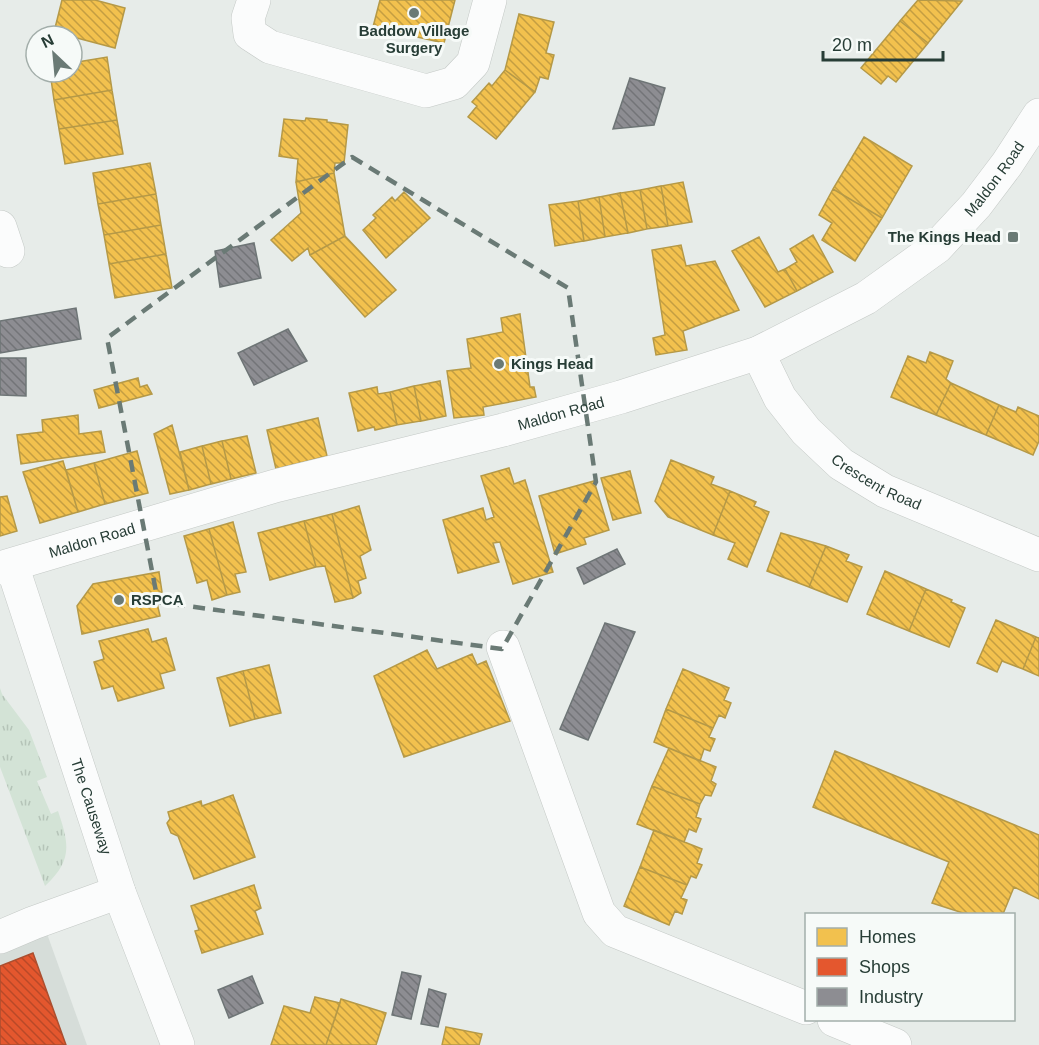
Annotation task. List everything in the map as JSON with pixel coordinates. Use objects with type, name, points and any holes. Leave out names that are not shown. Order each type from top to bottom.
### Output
[{"type":"street","points":[[254,0],[248,18],[250,34],[270,47],[426,91],[454,83],[473,63],[490,0]]},
{"type":"street","name":"Maldon Road","points":[[6,566],[275,486],[503,430],[621,397],[758,353],[866,298],[937,247],[976,205],[1007,164],[1039,115]]},
{"type":"street","name":"Crescent Road","points":[[758,353],[780,398],[806,431],[842,465],[885,491],[1039,555]]},
{"type":"street","name":"The Causeway","points":[[6,566],[119,892],[178,1045]]},
{"type":"street","points":[[503,647],[598,914],[615,931],[805,1007]]},
{"type":"street","points":[[0,937],[119,892]]},
{"type":"street","points":[[836,1021],[895,1045]]},
{"type":"highlighted area","points":[[352,157],[568,288],[596,482],[502,649],[158,602],[107,338]]},
{"type":"shaded area","points":[[46,931],[87,1045],[0,1045],[0,948]]},
{"type":"green space","points":[[0,688],[29,730],[47,777],[37,781],[51,814],[58,811],[65,833],[64,860],[54,877],[45,886],[0,767]]},
{"type":"building: Homes","points":[[62,0],[95,0],[125,8],[115,48],[84,40],[84,24],[56,24]]},
{"type":"building: Homes","name":"Baddow Village Surgery","points":[[380,0],[455,0],[444,43],[373,27]]},
{"type":"building: Homes","points":[[918,0],[962,1],[928,43],[900,21]]},
{"type":"building: Homes","points":[[519,14],[554,22],[546,53],[554,55],[548,79],[540,77],[535,92],[505,70]]},
{"type":"building: Homes","points":[[900,21],[928,43],[896,82],[888,76],[881,84],[861,68]]},
{"type":"building: Homes","points":[[107,57],[112,90],[54,100],[52,84],[84,84],[84,61]]},
{"type":"building: Homes","points":[[505,70],[535,92],[496,139],[468,117],[477,106],[472,102],[489,83],[492,86]]},
{"type":"building: Homes","points":[[112,90],[117,120],[59,129],[54,100]]},
{"type":"building: Homes","points":[[306,118],[348,125],[344,163],[335,163],[334,173],[296,182],[298,159],[279,156],[284,119],[305,121]]},
{"type":"building: Homes","points":[[117,120],[123,154],[65,164],[59,129]]},
{"type":"building: Homes","points":[[864,137],[912,166],[882,218],[833,189]]},
{"type":"building: Homes","points":[[150,163],[156,194],[98,204],[93,173]]},
{"type":"building: Homes","points":[[334,173],[345,236],[310,255],[308,248],[292,261],[271,240],[301,213],[296,182]]},
{"type":"building: Homes","points":[[683,182],[692,222],[668,226],[661,186]]},
{"type":"building: Homes","points":[[661,186],[668,226],[647,229],[640,190]]},
{"type":"building: Homes","points":[[833,189],[882,218],[855,261],[822,240],[832,223],[819,215]]},
{"type":"building: Homes","points":[[640,190],[647,229],[628,233],[620,193]]},
{"type":"building: Homes","points":[[404,192],[430,218],[386,258],[363,230],[376,218],[373,215],[392,197],[395,201]]},
{"type":"building: Homes","points":[[620,193],[628,233],[605,237],[599,197]]},
{"type":"building: Homes","points":[[156,194],[161,225],[104,235],[98,204]]},
{"type":"building: Homes","points":[[599,197],[605,237],[584,241],[578,201]]},
{"type":"building: Homes","points":[[578,201],[584,241],[555,246],[549,205]]},
{"type":"building: Homes","points":[[161,225],[166,254],[109,264],[104,235]]},
{"type":"building: Homes","points":[[813,235],[833,272],[797,291],[785,269],[797,262],[790,249]]},
{"type":"building: Homes","points":[[345,236],[396,290],[365,317],[310,255]]},
{"type":"building: Homes","points":[[759,237],[778,272],[785,269],[797,291],[765,307],[732,251]]},
{"type":"building: Homes","points":[[681,245],[686,266],[715,261],[739,310],[683,331],[687,350],[656,355],[653,338],[665,335],[652,250]]},
{"type":"building: Homes","points":[[166,254],[172,288],[115,298],[109,264]]},
{"type":"building: Homes","name":"Kings Head","points":[[520,314],[530,387],[534,387],[536,397],[483,407],[484,415],[454,418],[447,371],[471,368],[467,339],[503,332],[501,318]]},
{"type":"building: Homes","points":[[930,352],[953,361],[946,379],[951,383],[936,415],[891,397],[908,356],[926,363]]},
{"type":"building: Homes","points":[[138,378],[140,387],[147,385],[152,394],[99,408],[94,390]]},
{"type":"building: Homes","points":[[440,381],[446,416],[421,421],[414,386]]},
{"type":"building: Homes","points":[[951,383],[999,405],[986,435],[936,415]]},
{"type":"building: Homes","points":[[414,386],[421,421],[397,425],[390,392]]},
{"type":"building: Homes","points":[[377,387],[378,394],[390,392],[397,425],[358,431],[349,393]]},
{"type":"building: Homes","points":[[999,405],[1016,412],[1018,407],[1039,416],[1039,441],[1033,455],[986,435]]},
{"type":"building: Homes","points":[[78,415],[79,434],[101,431],[105,452],[21,464],[17,435],[43,432],[42,420]]},
{"type":"building: Homes","points":[[318,418],[327,456],[276,469],[267,430]]},
{"type":"building: Homes","points":[[172,425],[189,490],[170,494],[154,434]]},
{"type":"building: Homes","points":[[247,436],[256,473],[231,479],[222,441]]},
{"type":"building: Homes","points":[[222,441],[231,479],[211,484],[202,446]]},
{"type":"building: Homes","points":[[202,446],[211,484],[189,490],[180,452]]},
{"type":"building: Homes","points":[[137,451],[148,493],[105,504],[94,463]]},
{"type":"building: Homes","points":[[671,460],[714,477],[711,484],[730,491],[713,535],[668,517],[655,501]]},
{"type":"building: Homes","points":[[63,461],[78,512],[40,523],[23,472]]},
{"type":"building: Homes","points":[[94,463],[105,504],[78,512],[66,470]]},
{"type":"building: Homes","points":[[509,468],[514,484],[525,480],[553,572],[513,584],[500,542],[493,543],[499,562],[458,573],[443,520],[483,508],[486,520],[494,517],[481,476]]},
{"type":"building: Homes","points":[[630,471],[641,513],[613,520],[601,478]]},
{"type":"building: Homes","points":[[594,481],[609,530],[584,538],[586,544],[555,554],[539,496]]},
{"type":"building: Homes","points":[[730,491],[756,502],[754,506],[769,512],[747,567],[728,559],[735,543],[713,535]]},
{"type":"building: Homes","points":[[7,496],[17,531],[0,536],[0,497]]},
{"type":"building: Homes","points":[[359,506],[371,550],[360,556],[366,578],[358,581],[361,593],[353,598],[332,514]]},
{"type":"building: Homes","points":[[332,514],[353,598],[335,602],[325,566],[316,567],[304,521]]},
{"type":"building: Homes","points":[[304,521],[316,567],[270,580],[258,533]]},
{"type":"building: Homes","points":[[233,522],[246,572],[235,574],[240,592],[227,595],[209,529]]},
{"type":"building: Homes","points":[[209,529],[227,595],[212,600],[207,580],[197,583],[184,536]]},
{"type":"building: Homes","points":[[781,533],[826,546],[809,587],[767,571]]},
{"type":"building: Homes","points":[[826,546],[849,555],[846,561],[862,567],[847,602],[809,587]]},
{"type":"building: Homes","points":[[885,571],[926,589],[909,631],[867,614]]},
{"type":"building: Homes","name":"RSPCA","points":[[159,572],[162,592],[155,594],[160,616],[82,634],[77,606],[93,584]]},
{"type":"building: Homes","points":[[926,589],[965,608],[949,647],[909,631]]},
{"type":"building: Homes","points":[[996,620],[1036,637],[1023,669],[1002,661],[997,672],[977,663]]},
{"type":"building: Homes","points":[[148,629],[152,642],[166,638],[175,670],[160,674],[164,688],[118,701],[113,686],[102,689],[94,662],[104,659],[99,641]]},
{"type":"building: Homes","points":[[1036,637],[1039,638],[1039,676],[1023,669]]},
{"type":"building: Homes","points":[[427,650],[437,669],[472,654],[477,665],[486,661],[510,721],[404,757],[374,676]]},
{"type":"building: Homes","points":[[269,665],[281,713],[255,719],[243,671]]},
{"type":"building: Homes","points":[[683,669],[729,688],[724,700],[731,703],[725,718],[719,715],[713,728],[666,709]]},
{"type":"building: Homes","points":[[243,671],[255,719],[230,726],[217,678]]},
{"type":"building: Homes","points":[[666,709],[713,728],[709,737],[715,739],[710,751],[704,749],[700,761],[654,742]]},
{"type":"building: Homes","points":[[669,748],[716,767],[711,781],[716,784],[711,796],[705,795],[700,804],[652,786]]},
{"type":"building: Homes","points":[[835,751],[1039,835],[1039,899],[1014,887],[1003,913],[963,913],[932,903],[949,862],[813,807]]},
{"type":"building: Homes","points":[[652,786],[700,804],[696,817],[701,819],[696,832],[689,829],[684,842],[637,824]]},
{"type":"building: Homes","points":[[233,795],[255,857],[194,879],[178,836],[171,833],[167,823],[170,819],[168,812],[201,801],[202,806]]},
{"type":"building: Homes","points":[[654,830],[702,849],[697,863],[702,865],[696,878],[691,876],[687,885],[640,867]]},
{"type":"building: Homes","points":[[640,867],[687,885],[681,898],[687,900],[682,914],[675,911],[669,925],[624,906]]},
{"type":"building: Homes","points":[[254,885],[261,908],[255,911],[263,934],[202,953],[195,931],[199,930],[191,906]]},
{"type":"building: Homes","points":[[315,997],[340,1003],[326,1045],[271,1045],[284,1006],[310,1013]]},
{"type":"building: Homes","points":[[341,999],[386,1013],[376,1045],[326,1045]]},
{"type":"building: Homes","points":[[446,1027],[482,1034],[479,1045],[442,1045]]},
{"type":"building: Shops","points":[[33,953],[66,1045],[0,1045],[0,966]]},
{"type":"building: Industry","points":[[630,78],[665,88],[654,125],[613,129]]},
{"type":"building: Industry","points":[[254,243],[261,278],[220,287],[215,251]]},
{"type":"building: Industry","points":[[76,308],[81,339],[0,353],[0,321]]},
{"type":"building: Industry","points":[[288,329],[307,361],[254,385],[238,353]]},
{"type":"building: Industry","points":[[0,358],[26,358],[26,396],[0,395]]},
{"type":"building: Industry","points":[[617,549],[625,564],[584,584],[577,568]]},
{"type":"building: Industry","points":[[605,623],[635,632],[588,740],[560,729]]},
{"type":"building: Industry","points":[[402,972],[421,976],[411,1019],[392,1015]]},
{"type":"building: Industry","points":[[252,976],[263,1003],[229,1018],[218,990]]},
{"type":"building: Industry","points":[[429,989],[446,994],[438,1027],[421,1024]]},
{"type":"place","name":"Baddow Village Surgery","points":[[414,13]]},
{"type":"place","name":"The Kings Head","points":[[1013,237]]},
{"type":"place","name":"Kings Head","points":[[499,364]]},
{"type":"place","name":"RSPCA","points":[[119,600]]}]
